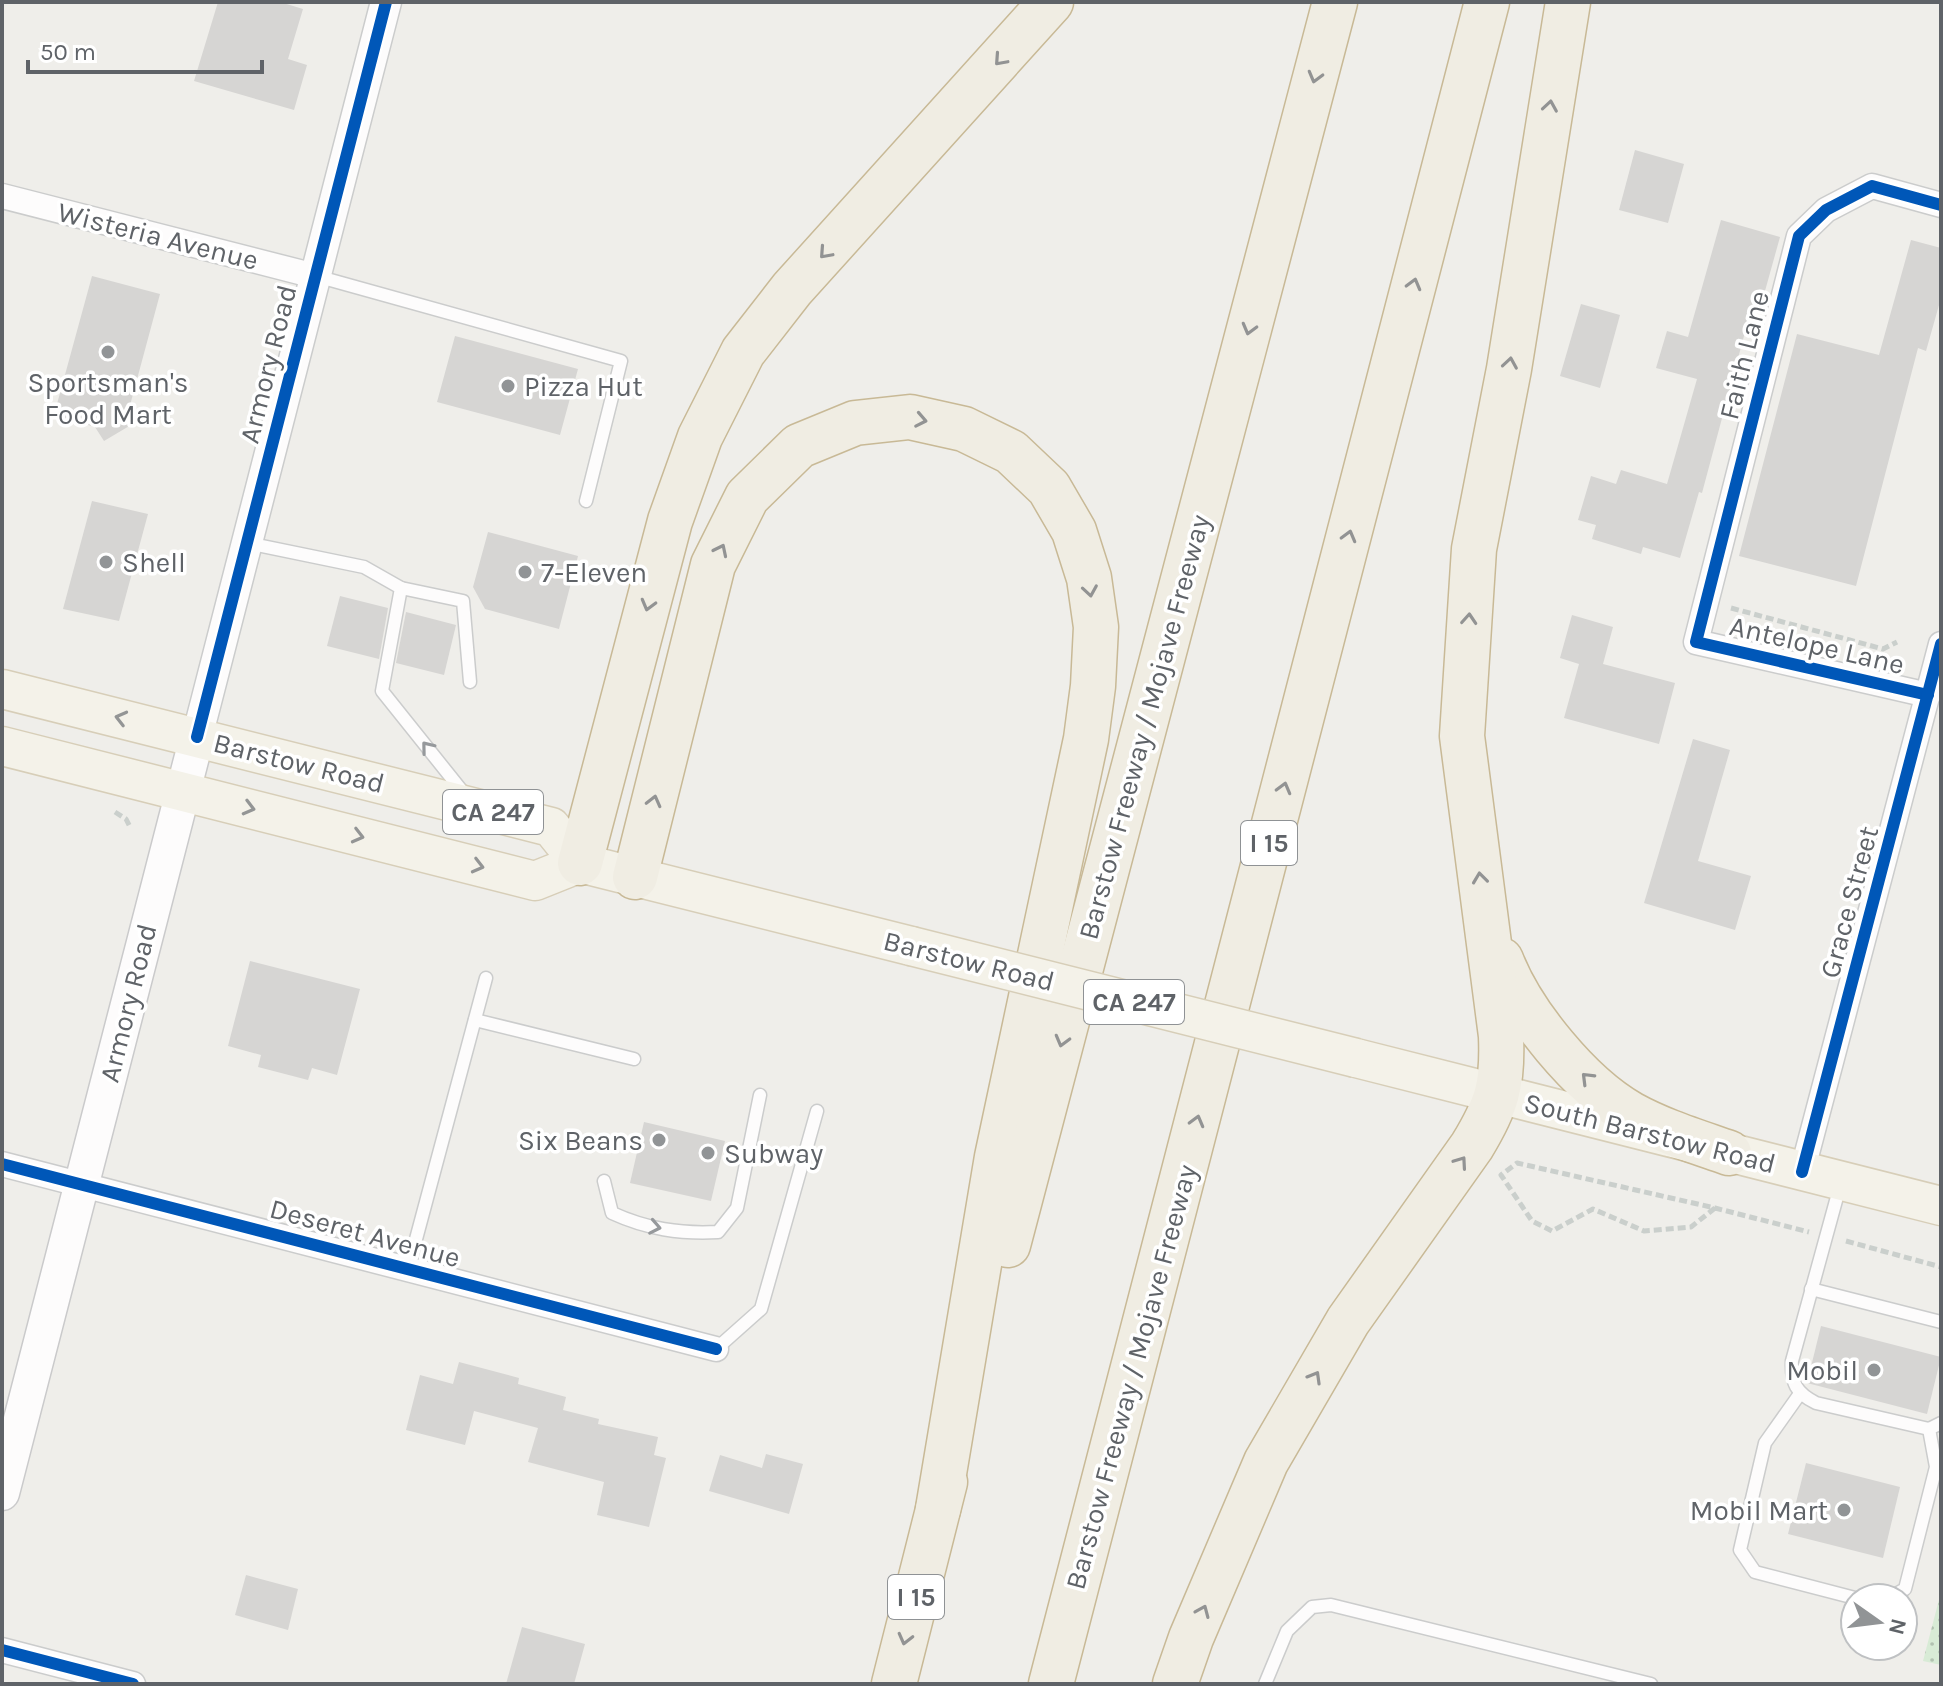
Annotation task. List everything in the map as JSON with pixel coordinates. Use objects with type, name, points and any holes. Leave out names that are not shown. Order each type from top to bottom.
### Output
[{"type":"highway","points":[[580,863],[670,521],[700,437],[743,352],[792,289],[1051,2]]},
{"type":"highway","name":"Barstow Freeway / Mojave Freeway","points":[[894,1684],[1335,2]]},
{"type":"highway","name":"Barstow Freeway / Mojave Freeway","points":[[1051,1684],[1487,2]]},
{"type":"highway","points":[[1175,1684],[1191,1638],[1266,1462],[1348,1321],[1472,1146],[1488,1120],[1498,1094],[1503,1066],[1501,1036],[1462,736],[1474,549],[1509,369],[1568,2]]},
{"type":"highway","points":[[635,877],[713,565],[747,497],[799,446],[855,423],[910,417],[964,429],[1011,452],[1049,488],[1074,531],[1089,578],[1096,627],[1093,686],[1086,739],[997,1157],[938,1509]]},
{"type":"highway","points":[[1486,919],[1505,970],[1530,1013],[1595,1087],[1628,1112],[1668,1132],[1729,1153]]},
{"type":"main road","name":"Barstow Road","points":[[2,689],[551,827],[580,863]]},
{"type":"main road","name":"Armory Road","points":[[2,1493],[197,737]]},
{"type":"main road","name":"Barstow Road","points":[[2,746],[535,881],[580,863],[1498,1094]]},
{"type":"main road","name":"South Barstow Road","points":[[1498,1094],[1941,1206]]},
{"type":"street","name":"Armory Road","points":[[197,737],[386,2]]},
{"type":"street","name":"Faith Lane","points":[[1696,642],[1799,236],[1826,210],[1872,186],[1941,205]]},
{"type":"street","name":"Wisteria Avenue","points":[[2,196],[315,276]]},
{"type":"street","name":"Antelope Lane","points":[[1696,642],[1928,695]]},
{"type":"street","name":"Grace Street","points":[[1802,1172],[1941,644]]},
{"type":"street","name":"Deseret Avenue","points":[[2,1164],[716,1349]]},
{"type":"street","points":[[2,1650],[133,1684]]},
{"type":"lane","points":[[315,276],[621,361],[586,501]]},
{"type":"lane","points":[[246,542],[364,567],[401,588],[463,601],[470,682]]},
{"type":"lane","points":[[401,588],[382,691],[476,808]]},
{"type":"lane","points":[[408,1269],[486,978]]},
{"type":"lane","points":[[475,1020],[634,1059]]},
{"type":"lane","points":[[604,1181],[612,1213],[637,1224],[686,1234],[718,1232],[737,1208],[760,1095]]},
{"type":"lane","points":[[716,1349],[761,1309],[817,1111]]},
{"type":"lane","points":[[1841,1181],[1792,1361],[1791,1378],[1799,1395],[1816,1403],[1935,1426],[1936,1467],[1907,1582]]},
{"type":"lane","points":[[1811,1289],[1941,1322]]},
{"type":"lane","points":[[1799,1395],[1765,1443],[1740,1550],[1755,1572],[1839,1594]]},
{"type":"lane","points":[[1265,1684],[1287,1631],[1312,1607],[1331,1605],[1651,1684]]},
{"type":"path","points":[[1730,607],[1883,649],[1897,642]]},
{"type":"path","points":[[1517,1163],[1715,1208],[1691,1227],[1644,1231],[1593,1209],[1552,1231],[1532,1221],[1501,1175],[1517,1163]]},
{"type":"green space","points":[[1941,1592],[1941,1665],[1923,1661]]},
{"type":"building","points":[[218,2],[280,2],[303,9],[288,59],[307,65],[294,110],[194,81]]},
{"type":"building","points":[[1635,150],[1684,164],[1668,223],[1619,210]]},
{"type":"building","points":[[1721,220],[1780,237],[1760,309],[1752,306],[1702,493],[1699,492],[1680,558],[1643,547],[1641,554],[1592,539],[1596,525],[1578,520],[1591,476],[1616,484],[1621,470],[1667,484],[1697,379],[1656,368],[1667,331],[1688,337]]},
{"type":"building","points":[[1911,240],[1941,248],[1941,298],[1926,351],[1918,348],[1856,586],[1739,556],[1797,334],[1879,355]]},
{"type":"building","name":"Sportsman's Food Mart","points":[[92,276],[160,294],[129,409],[136,422],[104,441],[95,427],[54,415]]},
{"type":"building","points":[[1581,304],[1620,315],[1600,388],[1560,376]]},
{"type":"building","name":"Pizza Hut","points":[[455,336],[578,369],[560,435],[437,402]]},
{"type":"building","name":"Shell","points":[[92,501],[148,514],[119,621],[63,609]]},
{"type":"building","name":"7-Eleven","points":[[488,532],[578,556],[559,629],[485,609],[473,587]]},
{"type":"building","points":[[340,596],[388,608],[379,659],[327,646]]},
{"type":"building","points":[[406,612],[456,625],[444,675],[396,663]]},
{"type":"building","points":[[1572,615],[1613,627],[1603,664],[1675,683],[1659,744],[1564,718],[1579,664],[1560,658]]},
{"type":"building","points":[[1693,739],[1730,750],[1698,861],[1751,876],[1735,930],[1644,903]]},
{"type":"building","points":[[250,961],[360,989],[337,1075],[312,1068],[308,1080],[258,1067],[261,1055],[228,1046]]},
{"type":"building","points":[[644,1122],[725,1141],[711,1201],[630,1183]]},
{"type":"building","name":"Mobil","points":[[1821,1326],[1941,1357],[1927,1414],[1807,1383]]},
{"type":"building","points":[[459,1362],[519,1378],[518,1384],[566,1397],[563,1410],[599,1419],[598,1424],[658,1437],[654,1455],[666,1458],[649,1527],[597,1515],[604,1482],[528,1462],[538,1428],[474,1411],[465,1445],[406,1430],[420,1375],[453,1384]]},
{"type":"building","points":[[766,1454],[803,1464],[789,1514],[709,1491],[720,1455],[762,1468]]},
{"type":"building","name":"Mobil Mart","points":[[1806,1463],[1900,1487],[1883,1558],[1788,1534]]},
{"type":"building","points":[[246,1575],[298,1589],[288,1630],[235,1615]]},
{"type":"building","points":[[522,1627],[585,1644],[574,1684],[506,1684]]},
{"type":"cycle path","points":[[197,737],[386,2]]},
{"type":"cycle path","points":[[1928,695],[1696,642],[1799,236],[1826,210],[1872,186],[1941,205]]},
{"type":"cycle path","points":[[1802,1172],[1941,644]]},
{"type":"cycle path","points":[[2,1164],[716,1349]]},
{"type":"cycle path","points":[[2,1650],[133,1684]]},
{"type":"place","name":"Sportsman's Food Mart","points":[[108,352]]},
{"type":"place","name":"Pizza Hut","points":[[508,386]]},
{"type":"place","name":"Shell","points":[[106,562]]},
{"type":"place","name":"7-Eleven","points":[[525,572]]},
{"type":"place","name":"Six Beans","points":[[659,1140]]},
{"type":"place","name":"Subway","points":[[708,1153]]},
{"type":"place","name":"Mobil","points":[[1874,1370]]},
{"type":"place","name":"Mobil Mart","points":[[1844,1510]]}]
